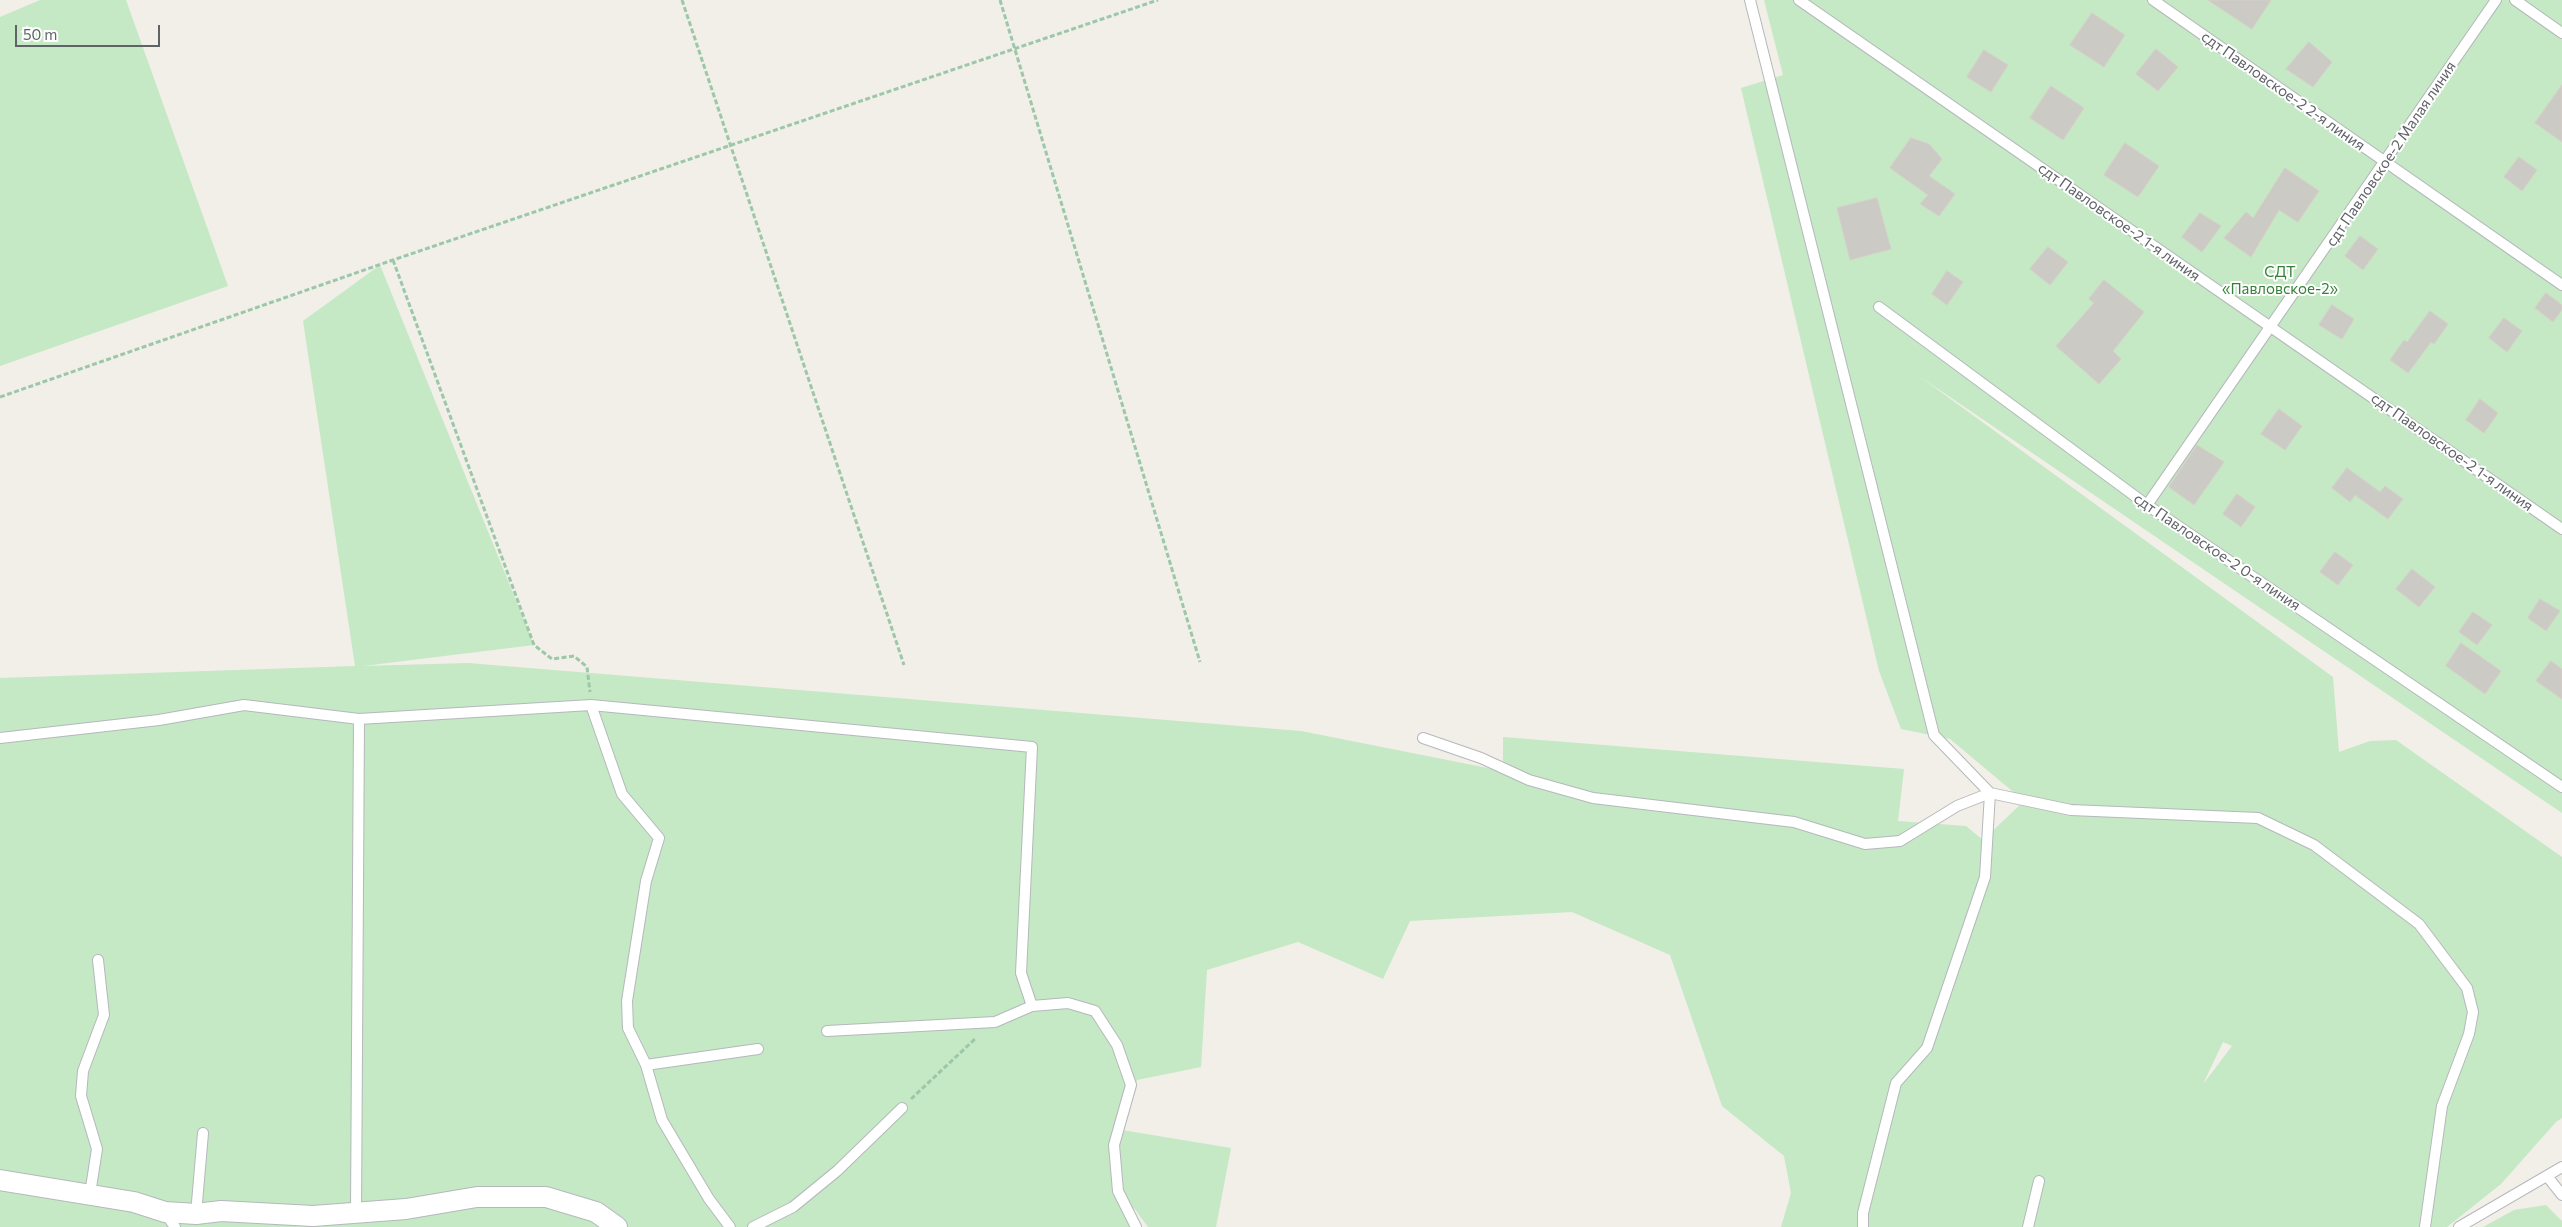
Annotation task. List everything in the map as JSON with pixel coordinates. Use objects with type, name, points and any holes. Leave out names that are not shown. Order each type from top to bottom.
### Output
[{"type":"street","points":[[0,1180],[134,1202],[170,1220],[221,1211],[313,1216],[406,1209],[477,1197],[546,1197],[596,1212],[617,1227]]},
{"type":"lane","points":[[1750,0],[1934,734],[1990,793],[1985,877],[1927,1048],[1896,1083],[1863,1213],[1863,1227]]},
{"type":"lane","name":"сдт Павловское-2 1-я линия","points":[[1799,0],[2562,529]]},
{"type":"lane","name":"сдт Павловское-2 2-я линия","points":[[2153,0],[2562,285]]},
{"type":"lane","name":"сдт Павловское-2 Малая линия","points":[[2147,505],[2272,327],[2496,0]]},
{"type":"lane","points":[[2515,0],[2562,33]]},
{"type":"lane","name":"сдт Павловское-2 0-я линия","points":[[1879,307],[2147,505],[2562,787]]},
{"type":"lane","points":[[0,738],[159,720],[244,705],[359,719],[591,705],[1032,747],[1021,973],[1032,1006]]},
{"type":"lane","points":[[591,705],[622,794],[659,838],[646,881],[626,1001],[628,1028],[646,1065],[662,1120],[709,1199],[730,1227]]},
{"type":"lane","points":[[356,1212],[359,719]]},
{"type":"lane","points":[[1423,738],[1481,758],[1529,780],[1593,798],[1794,822],[1865,844],[1900,841],[1957,806],[1990,793],[2071,810],[2258,818],[2314,846],[2419,924],[2467,988],[2473,1012],[2469,1034],[2442,1106],[2425,1227]]},
{"type":"lane","points":[[90,1194],[97,1149],[81,1096],[83,1071],[104,1015],[98,960]]},
{"type":"lane","points":[[827,1031],[994,1022],[1032,1006],[1068,1003],[1095,1011],[1117,1045],[1130,1085],[1114,1145],[1118,1190],[1136,1227]]},
{"type":"lane","points":[[646,1065],[758,1049]]},
{"type":"lane","points":[[753,1227],[793,1207],[837,1171],[902,1108]]},
{"type":"lane","points":[[196,1214],[204,1133]]},
{"type":"lane","points":[[2459,1227],[2562,1167]]},
{"type":"lane","points":[[2547,1176],[2562,1194]]},
{"type":"lane","points":[[2028,1227],[2039,1181]]},
{"type":"path","points":[[682,0],[904,665]]},
{"type":"path","points":[[1000,0],[1200,662]]},
{"type":"path","points":[[0,397],[393,260],[1158,0]]},
{"type":"path","points":[[393,260],[534,645],[552,659],[574,656],[587,667],[591,705]]},
{"type":"path","points":[[902,1108],[994,1022]]},
{"type":"green space","points":[[40,0],[126,0],[228,286],[0,366],[0,17]]},
{"type":"green space","name":"СДТ «Павловское-2»","points":[[1764,0],[2562,0],[2562,813],[1919,376],[2333,677],[2339,752],[2370,741],[2396,740],[2562,857],[2562,1118],[2556,1122],[2501,1184],[2447,1227],[1781,1227],[1791,1193],[1784,1156],[1722,1106],[1670,955],[1572,912],[1410,921],[1383,979],[1298,942],[1207,970],[1201,1067],[1137,1080],[1122,1130],[1231,1148],[1216,1227],[1148,1227],[1134,1208],[1132,1227],[0,1227],[0,678],[355,666],[303,321],[380,265],[534,645],[363,666],[468,663],[1301,731],[1503,771],[1503,737],[1904,769],[1898,821],[1966,826],[1983,840],[2024,801],[1950,739],[1901,729],[1879,671],[1741,88],[1783,75]],"holes":[[[2223,1042],[2232,1046],[2204,1083]]]},
{"type":"green space","points":[[2546,1205],[2562,1221],[2562,1227],[2483,1227],[2514,1210]]},
{"type":"building","points":[[2208,0],[2271,0],[2252,29]]},
{"type":"building","points":[[2092,13],[2125,35],[2104,67],[2070,45]]},
{"type":"building","points":[[2309,42],[2332,62],[2313,87],[2286,69]]},
{"type":"building","points":[[2156,49],[2178,67],[2158,91],[2136,74]]},
{"type":"building","points":[[1984,50],[2008,65],[1991,92],[1967,77]]},
{"type":"building","points":[[2562,85],[2562,142],[2535,123]]},
{"type":"building","points":[[2051,86],[2084,108],[2063,140],[2030,118]]},
{"type":"building","points":[[1911,138],[1929,144],[1942,159],[1929,176],[1955,194],[1939,216],[1920,204],[1928,195],[1890,168]]},
{"type":"building","points":[[2125,143],[2159,166],[2138,197],[2104,175]]},
{"type":"building","points":[[2519,157],[2537,170],[2522,191],[2504,177]]},
{"type":"building","points":[[2285,168],[2319,191],[2298,222],[2279,210],[2251,257],[2224,238],[2246,212],[2253,218]]},
{"type":"building","points":[[1877,198],[1891,249],[1850,260],[1837,208]]},
{"type":"building","points":[[2200,213],[2221,226],[2202,252],[2182,237]]},
{"type":"building","points":[[2360,236],[2378,249],[2363,270],[2345,256]]},
{"type":"building","points":[[2048,247],[2068,262],[2050,285],[2030,269]]},
{"type":"building","points":[[1947,271],[1963,282],[1947,305],[1932,294]]},
{"type":"building","points":[[2104,280],[2144,312],[2113,351],[2121,359],[2099,384],[2056,346],[2094,303],[2089,299]]},
{"type":"building","points":[[2546,293],[2562,305],[2562,310],[2553,322],[2535,308]]},
{"type":"building","points":[[2332,305],[2354,319],[2342,339],[2319,325]]},
{"type":"building","points":[[2430,311],[2448,324],[2434,344],[2431,342],[2408,373],[2390,360],[2404,340],[2407,342]]},
{"type":"building","points":[[2504,318],[2522,331],[2507,352],[2489,338]]},
{"type":"building","points":[[2480,399],[2498,413],[2484,433],[2466,420]]},
{"type":"building","points":[[2279,409],[2302,426],[2285,450],[2261,434]]},
{"type":"building","points":[[2197,445],[2224,462],[2194,505],[2169,487]]},
{"type":"building","points":[[2347,468],[2380,492],[2385,486],[2403,499],[2388,519],[2355,495],[2350,502],[2332,488]]},
{"type":"building","points":[[2237,494],[2255,507],[2241,527],[2223,514]]},
{"type":"building","points":[[2335,552],[2353,565],[2338,585],[2320,572]]},
{"type":"building","points":[[2412,569],[2435,587],[2419,607],[2396,589]]},
{"type":"building","points":[[2540,599],[2560,611],[2546,631],[2528,618]]},
{"type":"building","points":[[2473,612],[2492,625],[2477,645],[2459,632]]},
{"type":"building","points":[[2461,643],[2501,671],[2485,694],[2446,666]]},
{"type":"building","points":[[2551,661],[2562,669],[2562,699],[2536,681]]}]
